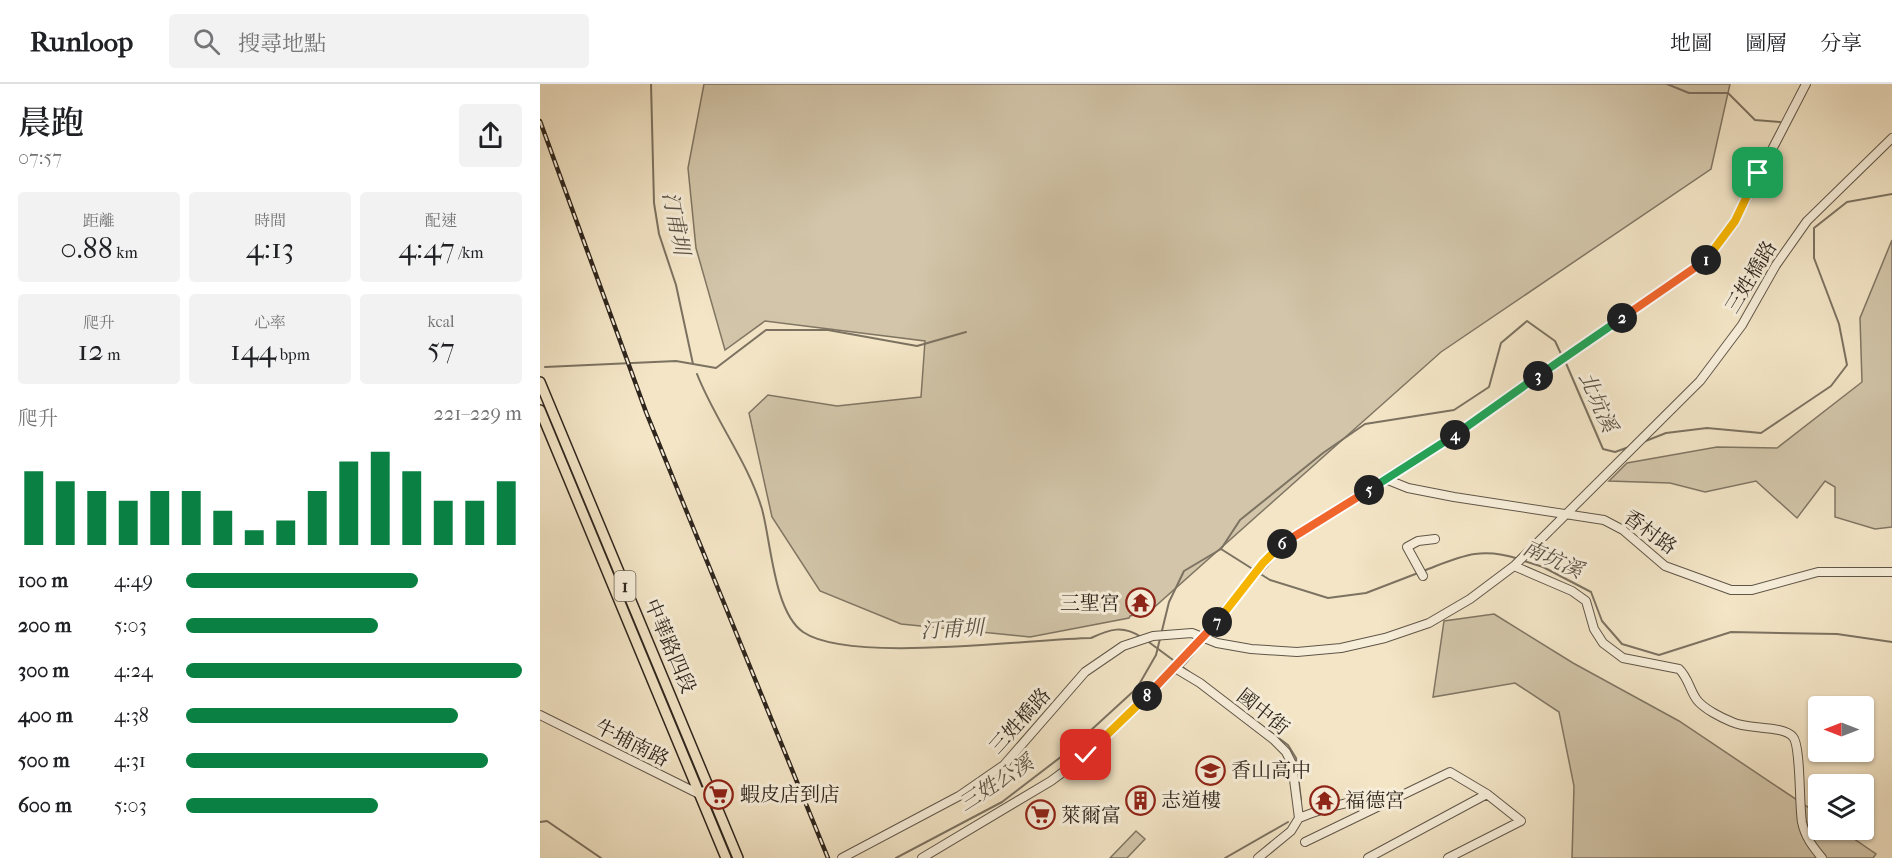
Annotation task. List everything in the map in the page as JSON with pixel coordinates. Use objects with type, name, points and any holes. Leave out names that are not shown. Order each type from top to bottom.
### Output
[{"type":"main road","name":"中華路四段","points":[[540,382],[738,858]]},
{"type":"main road","name":"中華路四段","points":[[540,410],[697,793],[726,858]]},
{"type":"street","points":[[922,858],[1051,781],[1086,755],[1175,668],[1263,563],[1288,539],[1388,480],[1707,259],[1735,221],[1806,84]]},
{"type":"street","name":"三姓橋路","points":[[1564,515],[1700,381],[1742,325],[1776,265],[1807,220],[1892,138]]},
{"type":"street","name":"香村路","points":[[1388,480],[1408,488],[1604,520],[1623,530],[1665,566],[1731,590],[1752,590],[1818,572],[1892,572]]},
{"type":"street","points":[[1204,636],[1217,643],[1297,652],[1341,648],[1385,638],[1439,617],[1470,599],[1514,566],[1564,515]]},
{"type":"street","points":[[1423,576],[1407,547],[1418,541],[1435,539]]},
{"type":"street","points":[[1514,566],[1572,591],[1586,601],[1594,629],[1603,643],[1623,658],[1679,669],[1698,702],[1730,722],[1741,726],[1787,732],[1794,738],[1799,751],[1797,774],[1802,823],[1806,838],[1822,858]]},
{"type":"street","name":"三姓橋路","points":[[842,858],[959,796],[1004,765],[1085,672],[1123,646],[1154,636],[1179,633],[1204,636]]},
{"type":"street","name":"國中街","points":[[1175,668],[1200,683],[1286,752],[1292,764],[1299,818]]},
{"type":"street","name":"牛埔南路","points":[[540,715],[697,793]]},
{"type":"street","points":[[1305,842],[1450,772],[1487,794],[1521,821],[1448,858]]},
{"type":"street","points":[[697,793],[711,789]]},
{"type":"street","points":[[1368,858],[1487,794]]},
{"type":"street","points":[[1258,858],[1291,831],[1299,818],[1332,805],[1359,799],[1400,798]]},
{"type":"shaded area","points":[[704,84],[1730,84],[1711,169],[1441,352],[1150,611],[1129,618],[1030,637],[901,624],[820,591],[772,517],[749,413],[768,395],[837,406],[921,397],[925,341],[765,321],[725,350],[696,248],[688,168]]},
{"type":"shaded area","points":[[1892,240],[1892,527],[1875,529],[1835,517],[1835,487],[1825,481],[1797,518],[1756,481],[1705,492],[1670,483],[1609,481],[1627,463],[1717,447],[1777,448],[1862,382],[1860,318]]},
{"type":"shaded area","points":[[1494,614],[1573,663],[1679,721],[1808,807],[1808,840],[1856,840],[1876,854],[1873,858],[1572,858],[1574,786],[1559,712],[1515,683],[1433,697],[1444,621]]},
{"type":"shaded area","points":[[1136,831],[1145,839],[1127,858],[1110,858]]},
{"type":"waterway","name":"汀甫圳","points":[[651,84],[654,203],[659,234],[676,285],[693,364]]},
{"type":"waterway","points":[[1667,84],[1689,93],[1728,93],[1755,120],[1780,122]]},
{"type":"waterway","name":"北坑溪","points":[[1643,442],[1666,433],[1707,428],[1761,433],[1831,386],[1847,365],[1839,324],[1814,258],[1814,228],[1847,202],[1892,194]]},
{"type":"waterway","name":"三姓公溪","points":[[896,858],[1002,802],[1066,753],[1137,688],[1156,655],[1169,602],[1184,571],[1221,549],[1240,520],[1323,453],[1365,424],[1454,410],[1489,387],[1501,343],[1527,321],[1555,341],[1562,356]]},
{"type":"waterway","points":[[545,367],[676,361],[716,368],[766,330],[828,330],[917,346],[966,332]]},
{"type":"waterway","name":"北坑溪","points":[[1565,361],[1603,449],[1615,452],[1629,447]]},
{"type":"waterway","name":"汀甫圳","points":[[697,374],[756,492],[762,509],[780,593],[793,622],[803,632],[826,641],[859,647],[898,648],[1091,638],[1116,630],[1128,631],[1141,637]]},
{"type":"waterway","name":"南坑溪","points":[[1221,549],[1270,580],[1328,598],[1366,593],[1418,573]]},
{"type":"waterway","name":"南坑溪","points":[[1423,571],[1481,553],[1519,559]]},
{"type":"waterway","name":"南坑溪","points":[[1524,561],[1543,567],[1591,592],[1602,621],[1622,644],[1659,655],[1731,632],[1837,634],[1892,642]]},
{"type":"waterway","name":"汀甫圳","points":[[1146,640],[1288,745],[1296,758],[1301,800]]},
{"type":"waterway","name":"三姓公溪","points":[[540,822],[547,821],[601,858]]},
{"type":"waterway","name":"汀甫圳","points":[[1225,858],[1288,822]]},
{"type":"railway","points":[[540,121],[646,412],[828,858]]},
{"type":"place","name":"三聖宮","points":[[1141,603]]},
{"type":"place","name":"香山高中","points":[[1210,770]]},
{"type":"place","name":"蝦皮店到店","points":[[719,794]]},
{"type":"place","name":"志道樓","points":[[1140,800]]},
{"type":"place","name":"福德宮","points":[[1324,800]]},
{"type":"place","name":"萊爾富","points":[[1040,815]]},
{"type":"route","points":[[1086,755],[1183,660],[1279,546],[1388,480],[1707,259],[1735,221],[1758,173]]}]
